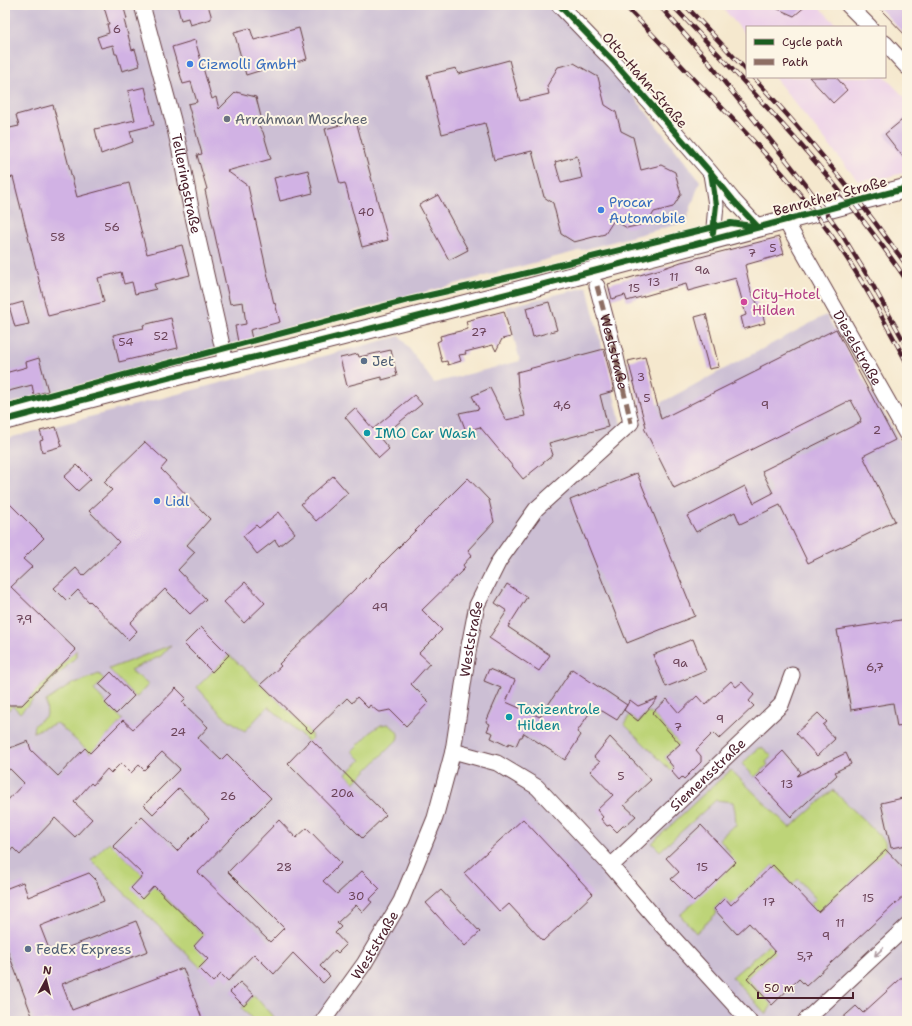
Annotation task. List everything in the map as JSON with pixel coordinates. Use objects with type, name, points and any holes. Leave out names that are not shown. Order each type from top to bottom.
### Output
[{"type":"main road","name":"Benrather Straße","points":[[5,420],[226,363],[305,345],[526,289],[907,188]]},
{"type":"street","name":"Telleringstraße","points":[[142,5],[176,134],[226,363]]},
{"type":"street","name":"Otto-Hahn-Straße","points":[[559,5],[618,67],[758,227]]},
{"type":"street","points":[[848,5],[869,26]]},
{"type":"street","points":[[886,44],[907,67]]},
{"type":"street","points":[[711,173],[716,204],[714,227],[711,239]]},
{"type":"street","name":"Dieselstraße","points":[[784,220],[907,435]]},
{"type":"street","name":"Weststraße","points":[[323,1021],[364,964],[401,901],[435,818],[453,751],[469,646],[478,605],[500,561],[536,509],[631,423],[616,357],[597,286]]},
{"type":"street","name":"Siemensstraße","points":[[611,866],[782,706],[792,675]]},
{"type":"street","points":[[453,751],[496,763],[537,787],[611,866],[657,920],[749,1021]]},
{"type":"street","points":[[806,1021],[907,926]]},
{"type":"shaded area","points":[[5,5],[554,5],[614,71],[700,181],[686,222],[5,405]]},
{"type":"shaded area","points":[[720,5],[817,5],[838,26],[746,26],[746,35]]},
{"type":"shaded area","points":[[775,78],[886,78],[907,100],[907,172],[883,178],[858,181]]},
{"type":"shaded area","points":[[587,287],[621,424],[826,315],[907,453],[907,1021],[5,1021],[5,439],[400,336],[434,383],[520,361],[506,307]]},
{"type":"green space","points":[[171,645],[161,656],[130,670],[149,684],[137,697],[134,696],[109,669]]},
{"type":"green space","points":[[76,650],[76,657],[20,713],[13,706],[5,714],[5,705],[22,705]]},
{"type":"green space","points":[[229,655],[311,733],[312,740],[309,742],[268,706],[245,731],[222,715],[197,687]]},
{"type":"green space","points":[[99,674],[104,679],[94,690],[123,720],[90,753],[57,723],[33,732],[34,725],[47,715],[46,701],[72,684]]},
{"type":"green space","points":[[648,712],[652,713],[680,744],[665,757],[674,768],[671,771],[624,724],[630,715],[638,722]]},
{"type":"green space","points":[[388,724],[397,732],[397,740],[354,783],[346,774],[361,760],[352,751],[373,730],[381,725]]},
{"type":"green space","points":[[758,748],[763,748],[772,756],[766,762],[768,765],[755,777],[742,764]]},
{"type":"green space","points":[[731,770],[790,828],[833,790],[885,841],[886,850],[747,978],[772,1005],[766,1014],[732,977],[762,951],[816,899],[798,879],[792,885],[773,865],[731,905],[725,898],[714,909],[717,913],[696,933],[680,915],[694,902],[730,852],[719,839],[733,826],[736,826],[733,802],[716,800],[660,851],[652,843]]},
{"type":"green space","points":[[109,842],[218,949],[200,967],[91,860]]},
{"type":"green space","points":[[254,995],[277,1021],[254,1021],[242,1008]]},
{"type":"building","points":[[111,5],[123,5],[127,19],[124,20],[132,50],[135,49],[140,66],[122,71],[113,45],[101,48],[97,37],[109,33],[107,24],[109,24],[104,7]]},
{"type":"building","points":[[177,5],[208,5],[211,19],[190,25],[188,18],[181,20]]},
{"type":"building","points":[[769,5],[807,5],[794,16]]},
{"type":"building","points":[[876,5],[907,5],[907,37],[885,14]]},
{"type":"building","points":[[250,28],[254,40],[299,28],[307,59],[275,68],[275,66],[246,75],[234,32]]},
{"type":"building","points":[[195,40],[212,99],[216,97],[219,109],[236,92],[256,97],[261,117],[257,123],[263,132],[271,159],[227,171],[248,186],[274,304],[275,303],[280,322],[250,330],[252,339],[238,342],[235,326],[246,324],[243,302],[230,304],[205,190],[207,189],[197,155],[202,154],[188,104],[197,102],[191,82],[183,84],[172,47]]},
{"type":"building","points":[[509,60],[520,101],[549,94],[547,86],[558,67],[574,63],[598,77],[605,105],[616,112],[621,131],[633,137],[641,170],[661,165],[675,172],[681,194],[673,207],[654,212],[648,223],[627,228],[614,220],[605,234],[574,242],[561,234],[553,203],[544,197],[532,151],[494,160],[485,123],[442,134],[427,75],[456,68],[458,74]],"holes":[[[577,156],[582,178],[561,183],[555,162]]]},
{"type":"building","points":[[810,78],[837,78],[847,90],[833,103]]},
{"type":"building","points":[[145,87],[154,125],[130,131],[133,142],[101,154],[95,129],[135,120],[128,91]]},
{"type":"building","points":[[53,105],[77,197],[129,183],[147,254],[182,245],[190,275],[154,284],[156,289],[135,294],[132,282],[124,284],[121,272],[98,278],[104,302],[48,316],[13,177],[5,179],[5,129],[19,126],[16,115]]},
{"type":"building","points":[[907,116],[907,162],[885,134]]},
{"type":"building","points":[[356,121],[388,240],[362,247],[345,183],[340,184],[325,129]]},
{"type":"building","points":[[308,170],[313,193],[280,201],[274,178]]},
{"type":"building","points":[[438,195],[468,250],[449,260],[419,205]]},
{"type":"building","points":[[779,237],[784,254],[745,265],[751,292],[762,312],[765,323],[744,329],[741,317],[746,315],[736,278],[688,291],[686,284],[627,301],[625,295],[612,299],[608,284],[681,262]]},
{"type":"building","points":[[23,302],[29,324],[15,327],[9,306]]},
{"type":"building","points":[[549,302],[557,330],[533,337],[526,308]]},
{"type":"building","points":[[504,311],[511,337],[502,339],[496,351],[493,345],[459,355],[461,361],[448,365],[447,361],[442,362],[437,342],[441,340],[440,336],[468,329],[466,321]]},
{"type":"building","points":[[706,314],[719,367],[709,369],[695,317]]},
{"type":"building","points":[[171,318],[178,348],[119,362],[113,335],[144,328],[143,325]]},
{"type":"building","points":[[836,329],[895,440],[863,456],[895,521],[808,563],[780,505],[740,524],[735,512],[696,532],[687,516],[745,486],[754,503],[773,493],[762,471],[861,422],[861,419],[851,400],[674,488],[644,428],[646,427],[628,361],[645,357],[661,419],[761,369],[760,367]]},
{"type":"building","points":[[604,349],[614,391],[600,395],[608,427],[549,443],[553,455],[523,479],[480,427],[466,431],[459,413],[479,409],[472,396],[490,388],[506,420],[525,416],[518,387],[517,372]]},
{"type":"building","points":[[391,350],[397,376],[382,380],[382,377],[347,386],[340,358],[358,354],[359,357]]},
{"type":"building","points":[[39,358],[48,391],[34,395],[32,385],[5,392],[5,373],[27,367],[26,362]]},
{"type":"building","points":[[414,395],[422,404],[380,438],[389,449],[379,458],[345,417],[355,408],[373,429]]},
{"type":"building","points":[[56,427],[62,446],[42,452],[40,441],[43,440],[40,431]]},
{"type":"building","points":[[145,442],[167,462],[161,469],[210,519],[187,545],[195,552],[178,570],[206,599],[190,614],[165,589],[130,623],[137,631],[128,640],[78,590],[67,601],[54,588],[76,568],[83,576],[119,542],[89,511],[112,490],[104,482]]},
{"type":"building","points":[[77,465],[91,479],[78,491],[64,477]]},
{"type":"building","points":[[637,473],[695,616],[627,643],[570,500]]},
{"type":"building","points":[[333,476],[348,493],[316,521],[301,504]]},
{"type":"building","points":[[468,478],[489,500],[494,522],[468,550],[472,555],[463,565],[465,568],[422,610],[442,630],[419,653],[430,663],[411,684],[429,702],[406,726],[390,710],[380,712],[370,705],[368,708],[357,697],[352,703],[347,698],[311,733],[261,684],[281,666],[279,664]]},
{"type":"building","points":[[5,499],[44,538],[23,559],[32,567],[11,587],[76,650],[22,705],[5,705]]},
{"type":"building","points":[[279,512],[295,533],[279,546],[275,540],[257,554],[243,536],[256,525],[259,528]]},
{"type":"building","points":[[245,582],[265,603],[244,623],[224,602]]},
{"type":"building","points":[[507,584],[527,597],[508,627],[550,655],[539,671],[489,638],[507,611],[495,603]]},
{"type":"building","points":[[907,619],[907,725],[897,727],[893,703],[851,710],[837,630]]},
{"type":"building","points":[[201,627],[229,655],[212,672],[184,644]]},
{"type":"building","points":[[693,639],[706,671],[666,687],[653,655]]},
{"type":"building","points":[[489,669],[515,680],[506,702],[540,717],[572,669],[627,705],[617,720],[594,706],[577,732],[581,735],[565,760],[524,733],[522,737],[520,737],[516,746],[509,743],[508,746],[491,738],[493,733],[487,731],[490,724],[486,722],[501,688],[484,681]]},
{"type":"building","points":[[111,672],[134,696],[116,714],[105,703],[112,696],[99,684]]},
{"type":"building","points":[[731,681],[736,687],[742,682],[754,695],[749,701],[754,706],[719,739],[713,733],[696,750],[701,756],[701,762],[684,779],[682,777],[679,780],[671,771],[674,768],[665,757],[680,744],[652,713],[667,699],[679,713],[697,696],[705,705]]},
{"type":"building","points":[[176,688],[186,698],[182,702],[208,727],[198,738],[221,760],[227,754],[271,798],[198,872],[270,942],[284,928],[228,872],[279,820],[296,838],[307,828],[341,863],[323,881],[337,894],[362,871],[380,889],[369,900],[372,902],[363,912],[356,905],[337,923],[341,927],[335,933],[346,945],[338,953],[335,950],[320,966],[330,976],[323,983],[293,953],[274,974],[254,954],[228,981],[221,974],[213,982],[199,968],[208,959],[194,946],[204,935],[154,886],[142,899],[131,888],[143,875],[113,846],[142,817],[177,851],[209,819],[179,788],[153,814],[144,805],[180,769],[162,752],[144,770],[139,765],[131,773],[121,763],[111,773],[107,769],[93,785],[91,783],[74,802],[92,819],[75,837],[55,818],[20,855],[13,848],[5,857],[5,803],[24,783],[10,769],[8,770],[5,762],[5,750],[28,741],[31,750],[58,776],[85,748],[90,753],[123,720],[133,729],[158,705],[159,706]]},
{"type":"building","points":[[658,698],[638,721],[624,710],[630,700],[638,706]]},
{"type":"building","points":[[818,713],[827,722],[823,725],[835,739],[817,756],[796,733]]},
{"type":"building","points":[[610,737],[651,780],[624,805],[636,816],[617,832],[610,825],[607,826],[601,819],[603,817],[597,810],[613,795],[590,771],[600,762],[594,757]]},
{"type":"building","points":[[311,739],[386,815],[362,838],[288,763]]},
{"type":"building","points":[[783,751],[801,772],[797,776],[846,753],[851,764],[835,772],[837,775],[791,817],[755,778]]},
{"type":"building","points":[[907,797],[907,845],[891,848],[881,803]]},
{"type":"building","points":[[523,819],[593,894],[543,941],[509,904],[500,912],[464,873]]},
{"type":"building","points":[[701,825],[736,862],[694,902],[671,879],[679,872],[666,858]]},
{"type":"building","points":[[886,850],[907,872],[907,893],[806,986],[799,979],[772,1005],[747,978],[775,952],[749,923],[737,934],[714,909],[725,898],[731,905],[773,865],[818,912]]},
{"type":"building","points":[[89,873],[96,880],[104,901],[40,926],[51,954],[136,921],[148,951],[62,984],[72,1010],[183,968],[203,1021],[34,1021],[5,944],[5,889],[23,882],[28,897]]},
{"type":"building","points":[[441,890],[480,932],[465,946],[426,903]]},
{"type":"building","points":[[907,973],[907,1021],[839,1021],[856,1006],[863,1013]]},
{"type":"building","points":[[240,982],[254,995],[244,1006],[230,992]]},
{"type":"railway","points":[[624,5],[750,137],[816,214],[862,282],[907,363]]},
{"type":"railway","points":[[659,5],[703,55],[806,185],[841,233],[870,280],[907,347]]},
{"type":"railway","points":[[672,5],[753,91],[800,144],[869,228],[907,281]]},
{"type":"railway","points":[[685,5],[746,70]]},
{"type":"railway","points":[[754,78],[794,122],[833,169],[907,266]]},
{"type":"marked path","points":[[597,286],[616,357],[631,423]]},
{"type":"cycle path","points":[[559,5],[614,62],[758,227]]},
{"type":"cycle path","points":[[711,173],[716,205],[713,233]]},
{"type":"cycle path","points":[[5,420],[183,374],[298,347],[518,291],[907,188]]},
{"type":"cycle path","points":[[5,407],[408,300],[514,276],[731,223],[752,226]]},
{"type":"place","name":"Cizmolli GmbH","points":[[190,64]]},
{"type":"place","name":"Arrahman Moschee","points":[[227,119]]},
{"type":"place","name":"Procar Automobile","points":[[601,210]]},
{"type":"place","name":"City-Hotel Hilden","points":[[744,302]]},
{"type":"place","name":"Jet","points":[[364,361]]},
{"type":"place","name":"IMO Car Wash","points":[[367,433]]},
{"type":"place","name":"Lidl","points":[[157,501]]},
{"type":"place","name":"Taxizentrale Hilden","points":[[509,717]]},
{"type":"place","name":"FedEx Express","points":[[28,949]]}]
